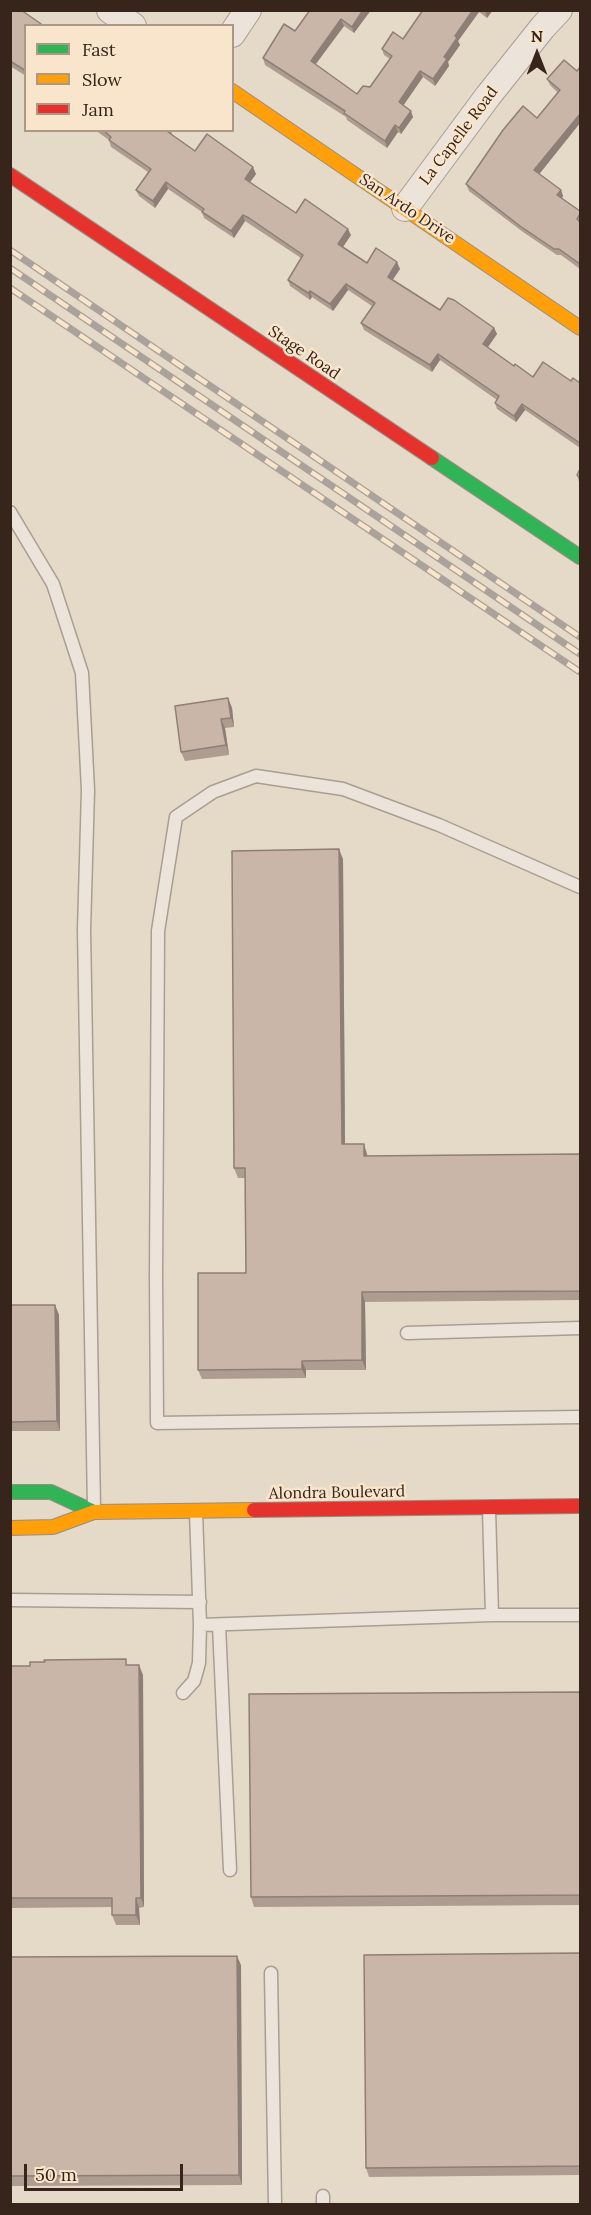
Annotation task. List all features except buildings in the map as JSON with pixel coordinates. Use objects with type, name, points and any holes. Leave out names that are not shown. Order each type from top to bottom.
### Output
[{"type":"main road","name":"San Ardo Drive","points":[[234,92],[580,328]]},
{"type":"main road","name":"Stage Road","points":[[10,175],[580,557]]},
{"type":"main road","name":"Alondra Boulevard","points":[[10,1492],[51,1492],[94,1512]]},
{"type":"main road","name":"Alondra Boulevard","points":[[10,1528],[53,1527],[94,1512],[580,1506]]},
{"type":"street","points":[[110,10],[130,24]]},
{"type":"street","points":[[234,31],[248,10]]},
{"type":"street","name":"La Capelle Road","points":[[405,208],[488,96],[559,10]]},
{"type":"lane","points":[[10,512],[53,584],[82,673],[88,790],[84,930],[94,1512]]},
{"type":"lane","points":[[580,887],[439,825],[343,789],[256,776],[213,792],[176,817],[158,931],[156,1278],[157,1423],[580,1417]]},
{"type":"lane","points":[[407,1333],[580,1328]]},
{"type":"lane","points":[[489,1507],[492,1615]]},
{"type":"lane","points":[[183,1693],[194,1681],[199,1662],[200,1602],[196,1511]]},
{"type":"lane","points":[[10,1600],[200,1602]]},
{"type":"lane","points":[[200,1625],[580,1614]]},
{"type":"lane","points":[[219,1625],[231,1870]]},
{"type":"lane","points":[[272,1972],[275,2205]]},
{"type":"railway","points":[[10,250],[580,637]]},
{"type":"railway","points":[[10,268],[580,654]]},
{"type":"railway","points":[[10,288],[580,672]]},
{"type":"traffic: fast","points":[[432,458],[580,557]]},
{"type":"traffic: fast","points":[[10,1492],[51,1492],[94,1512]]},
{"type":"traffic: slow","points":[[234,92],[580,328]]},
{"type":"traffic: slow","points":[[10,1528],[53,1527],[94,1512],[254,1510]]},
{"type":"traffic: jam","points":[[10,175],[432,458]]},
{"type":"traffic: jam","points":[[254,1510],[580,1506]]}]
